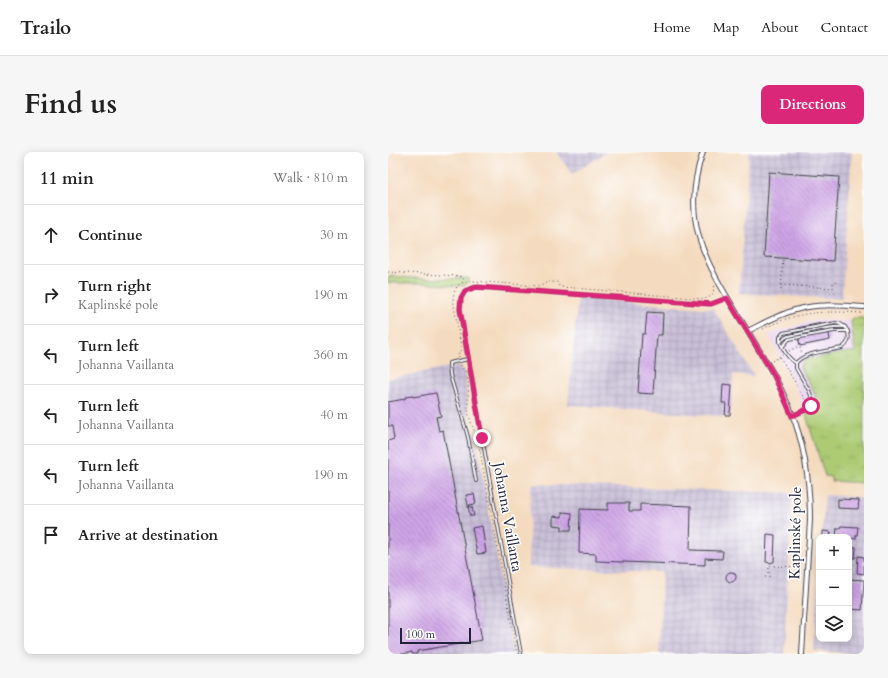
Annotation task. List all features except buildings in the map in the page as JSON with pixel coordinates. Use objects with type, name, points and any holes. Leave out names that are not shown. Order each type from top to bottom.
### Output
[{"type":"street","name":"Kaplinské pole","points":[[703,152],[697,171],[694,188],[695,217],[697,232],[702,249],[727,298],[774,375],[792,416],[802,448],[808,483],[810,520],[802,654]]},
{"type":"street","points":[[748,331],[800,308],[825,305],[864,307]]},
{"type":"lane","name":"Johanna Vaillanta","points":[[521,654],[460,309],[461,298],[465,291],[476,287],[711,304],[727,298]]},
{"type":"lane","points":[[792,416],[810,407],[813,400],[812,395],[796,367],[796,363],[790,359],[782,346],[780,337],[783,333],[836,323],[844,325],[848,331],[849,338],[845,347],[803,357],[796,363]]},
{"type":"lane","points":[[780,342],[789,336],[828,328],[846,328]]},
{"type":"lane","points":[[782,346],[789,340],[834,331],[848,331]]},
{"type":"lane","points":[[468,359],[449,363],[450,375],[468,437],[476,481]]},
{"type":"path","points":[[781,289],[783,258]]},
{"type":"path","points":[[388,272],[460,276],[466,281]]},
{"type":"path","points":[[517,654],[478,440],[470,420],[468,408],[469,392],[466,372],[460,366],[458,355],[462,346],[453,300],[456,288],[461,283],[466,281],[538,286],[547,282],[557,282],[558,286],[562,288],[704,299],[710,297],[714,293],[714,286],[719,283]]},
{"type":"path","points":[[782,285],[832,288],[833,282],[839,283]]},
{"type":"path","points":[[830,293],[836,293]]},
{"type":"path","points":[[763,329],[793,316],[808,313],[864,313]]},
{"type":"path","points":[[798,338],[803,357]]},
{"type":"path","points":[[772,361],[799,346]]},
{"type":"path","points":[[780,356],[807,403],[803,406]]},
{"type":"path","points":[[765,576],[769,577],[770,566],[807,568]]},
{"type":"shaded area","points":[[556,152],[607,152],[572,174]]},
{"type":"shaded area","points":[[749,152],[852,152],[842,298],[739,293]]},
{"type":"shaded area","points":[[578,298],[714,309],[754,376],[733,374],[730,417],[568,405]]},
{"type":"shaded area","points":[[822,320],[851,321],[864,412],[864,483],[831,481],[831,477],[825,476],[805,410],[794,384],[769,335],[806,322]]},
{"type":"shaded area","points":[[459,365],[459,368],[464,372],[467,390],[468,420],[476,439],[514,654],[388,654],[388,379]]},
{"type":"shaded area","points":[[531,484],[792,493],[784,654],[659,654],[662,572],[528,567]]},
{"type":"shaded area","points":[[825,495],[864,498],[864,654],[814,651],[816,623],[816,642],[852,642],[852,534],[822,534]]},
{"type":"green space","points":[[388,276],[427,279],[469,278],[465,285],[459,286],[421,283],[388,283]]},
{"type":"green space","points":[[854,318],[864,318],[864,483],[831,481],[831,477],[825,476],[806,415],[813,410],[816,405],[816,399],[811,385],[800,367],[804,360],[847,352],[855,352],[851,321]]},
{"type":"route","points":[[482,438],[460,309],[461,298],[465,291],[476,287],[711,304],[727,298],[774,375],[792,416],[811,406]]}]
